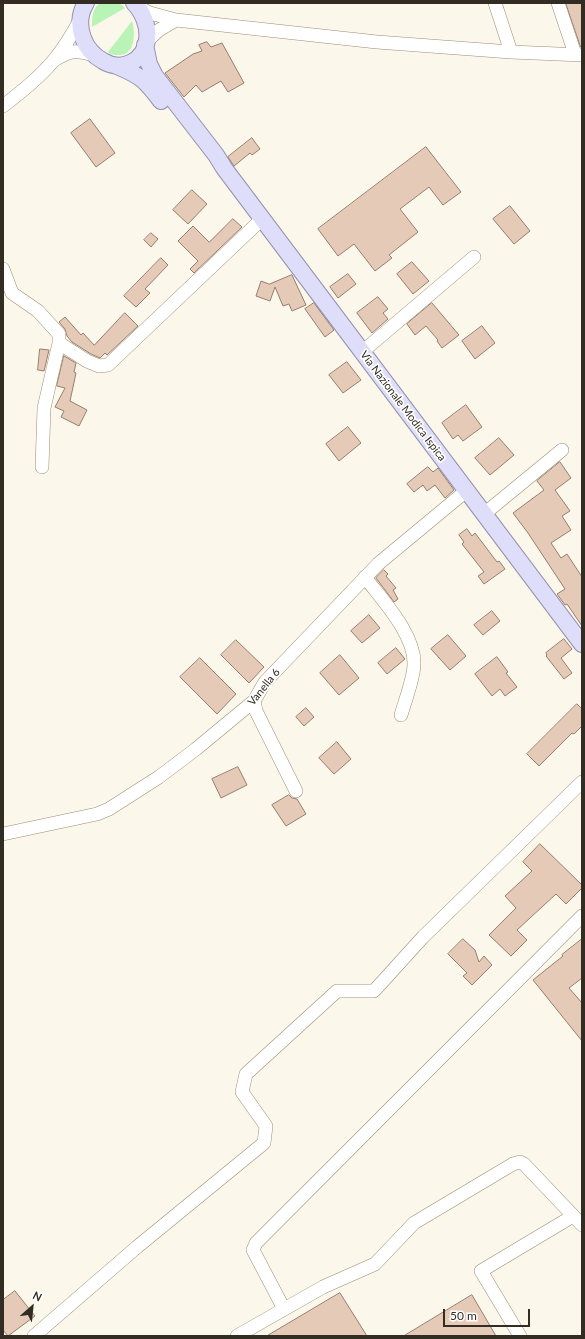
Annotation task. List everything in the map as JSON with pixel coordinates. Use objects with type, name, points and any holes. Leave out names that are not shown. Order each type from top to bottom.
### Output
[{"type":"main road","points":[[136,5],[143,14],[149,64],[156,76],[216,155],[224,168]]},
{"type":"main road","points":[[81,10],[82,36],[86,45],[94,55],[107,64],[123,66],[132,63],[138,58],[146,43]]},
{"type":"main road","points":[[117,66],[136,74],[146,82],[174,118],[224,168]]},
{"type":"main road","name":"Via Nazionale Modica Ispica","points":[[224,168],[582,644]]},
{"type":"street","points":[[495,3],[511,52]]},
{"type":"street","points":[[136,5],[150,13],[176,20],[377,42],[511,52],[579,54],[558,3]]},
{"type":"street","points":[[3,106],[31,83],[54,60],[70,37],[81,10]]},
{"type":"street","points":[[146,43],[159,30],[176,20]]},
{"type":"street","points":[[54,60],[68,52],[82,52],[94,55]]},
{"type":"street","points":[[58,344],[87,361],[99,366],[108,365],[262,219]]},
{"type":"street","points":[[362,352],[474,257]]},
{"type":"street","points":[[3,269],[12,293],[38,311],[59,334],[44,408],[42,467]]},
{"type":"street","points":[[484,514],[562,450]]},
{"type":"street","name":"Vanella 6","points":[[3,834],[97,814],[109,809],[159,777],[196,749],[254,701],[265,682],[378,564],[466,491]]},
{"type":"street","points":[[365,577],[398,621],[414,654],[414,666],[401,715]]},
{"type":"street","points":[[254,701],[256,711],[296,791]]},
{"type":"street","points":[[34,1336],[138,1247],[264,1143],[266,1126],[242,1092],[246,1074],[337,991],[374,991],[423,937],[582,782]]},
{"type":"street","points":[[284,1309],[253,1250],[256,1242],[580,922]]},
{"type":"street","points":[[237,1336],[324,1287],[375,1264],[414,1223],[513,1164],[520,1162],[524,1164],[578,1221],[481,1272],[520,1336]]},
{"type":"green space","points":[[100,3],[119,3],[125,8],[92,27],[92,17],[94,11]]},
{"type":"green space","points":[[132,21],[134,38],[131,49],[123,55],[110,54],[108,52]]},
{"type":"building","points":[[566,3],[582,3],[582,47],[581,47]]},
{"type":"building","points":[[207,42],[211,47],[222,43],[244,83],[228,92],[221,81],[202,92],[196,85],[184,97],[165,73],[193,54],[202,51],[199,45]]},
{"type":"building","points":[[90,119],[115,153],[96,167],[71,133]]},
{"type":"building","points":[[252,138],[260,149],[252,155],[250,153],[234,166],[228,157]]},
{"type":"building","points":[[426,147],[461,192],[443,205],[429,187],[400,209],[418,232],[389,255],[392,258],[375,271],[354,244],[338,256],[318,229]]},
{"type":"building","points":[[192,190],[207,204],[188,224],[173,210]]},
{"type":"building","points":[[510,206],[530,231],[514,244],[493,219]]},
{"type":"building","points":[[233,219],[242,227],[194,273],[190,269],[198,261],[178,241],[193,226],[209,242]]},
{"type":"building","points":[[151,233],[158,239],[151,247],[144,240]]},
{"type":"building","points":[[161,258],[168,265],[145,289],[150,293],[136,307],[124,296]]},
{"type":"building","points":[[412,262],[429,281],[413,294],[397,274]]},
{"type":"building","points":[[348,274],[356,284],[338,298],[330,287]]},
{"type":"building","points":[[292,275],[306,305],[292,311],[289,304],[283,306],[275,287],[270,301],[256,296],[261,281],[269,284]]},
{"type":"building","points":[[378,297],[388,309],[383,313],[388,319],[372,333],[357,313]]},
{"type":"building","points":[[314,303],[334,330],[325,337],[305,309]]},
{"type":"building","points":[[432,303],[459,335],[442,348],[437,341],[438,340],[426,326],[415,335],[407,324]]},
{"type":"building","points":[[125,313],[138,326],[107,355],[105,353],[100,358],[72,342],[67,336],[65,329],[59,322],[65,317],[81,335],[83,333],[94,345]]},
{"type":"building","points":[[482,326],[495,343],[475,359],[462,341]]},
{"type":"building","points":[[40,349],[49,350],[44,371],[38,370]]},
{"type":"building","points":[[64,356],[76,363],[74,372],[76,373],[70,401],[87,410],[79,426],[61,417],[64,411],[55,407],[65,388],[57,386]]},
{"type":"building","points":[[347,362],[361,380],[343,393],[329,375]]},
{"type":"building","points":[[466,405],[482,427],[463,441],[458,435],[453,439],[442,423]]},
{"type":"building","points":[[348,427],[361,443],[339,461],[326,444]]},
{"type":"building","points":[[499,438],[514,455],[490,475],[475,458]]},
{"type":"building","points":[[560,462],[571,478],[555,490],[570,511],[562,516],[571,530],[551,543],[561,558],[567,554],[582,577],[582,626],[567,604],[565,605],[557,594],[565,589],[513,513],[544,490],[537,481]]},
{"type":"building","points":[[428,467],[433,472],[438,468],[454,490],[445,498],[435,485],[427,491],[423,485],[414,492],[407,484]]},
{"type":"building","points":[[467,529],[472,536],[475,533],[497,562],[499,561],[505,569],[484,584],[478,576],[484,572],[462,544],[464,542],[459,535]]},
{"type":"building","points":[[384,570],[388,574],[386,576],[396,588],[393,590],[398,599],[394,602],[376,578]]},
{"type":"building","points":[[492,611],[500,621],[483,635],[474,625]]},
{"type":"building","points":[[369,615],[380,628],[362,643],[351,631]]},
{"type":"building","points":[[448,635],[466,656],[450,670],[431,649]]},
{"type":"building","points":[[564,639],[572,649],[561,658],[572,673],[564,679],[546,656],[546,653]]},
{"type":"building","points":[[236,640],[264,667],[249,683],[221,655]]},
{"type":"building","points":[[396,648],[405,659],[387,674],[378,663]]},
{"type":"building","points":[[340,655],[359,678],[339,695],[320,673]]},
{"type":"building","points":[[497,657],[508,672],[506,673],[517,687],[505,696],[500,689],[492,696],[475,674]]},
{"type":"building","points":[[200,658],[236,694],[217,714],[180,677]]},
{"type":"building","points":[[577,704],[582,709],[582,726],[574,734],[572,733],[539,766],[527,754]]},
{"type":"building","points":[[306,708],[314,717],[304,726],[296,717]]},
{"type":"building","points":[[337,742],[351,759],[334,774],[319,758]]},
{"type":"building","points":[[238,767],[247,785],[221,798],[212,779]]},
{"type":"building","points":[[289,795],[292,798],[297,799],[306,814],[286,826],[272,805]]},
{"type":"building","points":[[540,844],[582,885],[582,888],[566,904],[556,894],[517,930],[527,940],[511,956],[489,935],[516,908],[505,896],[532,871],[523,862]]},
{"type":"building","points":[[463,939],[475,950],[479,962],[484,956],[492,965],[472,985],[463,976],[467,973],[448,954]]},
{"type":"building","points":[[582,939],[582,978],[569,988],[582,1003],[582,1041],[533,980]]},
{"type":"building","points":[[15,1291],[35,1316],[8,1336],[3,1330],[3,1300]]},
{"type":"building","points":[[340,1293],[367,1336],[267,1336]]},
{"type":"building","points":[[472,1295],[496,1336],[404,1336]]}]
